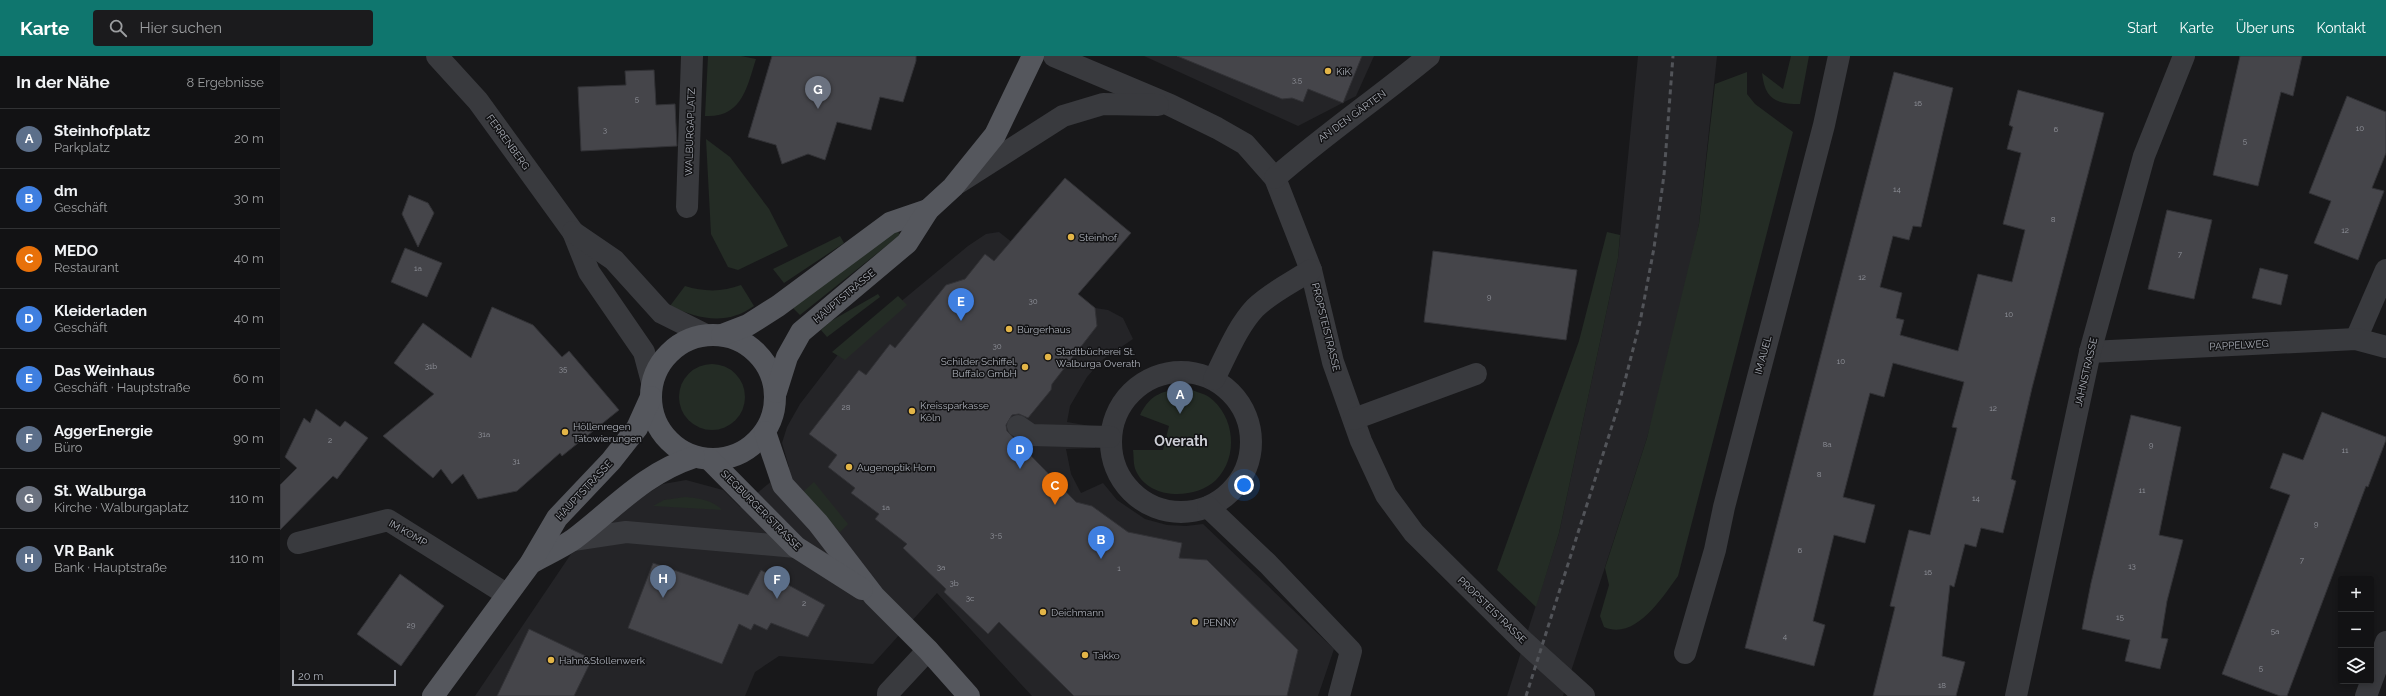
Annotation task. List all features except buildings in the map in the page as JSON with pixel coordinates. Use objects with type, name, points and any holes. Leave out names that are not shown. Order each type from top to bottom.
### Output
[{"type":"main road","name":"HAUPTSTRASSE","points":[[776,392],[787,357],[801,332],[907,244],[928,210],[953,187],[995,135],[1033,56]]},
{"type":"main road","name":"HAUPTSTRASSE","points":[[714,335],[748,325],[778,306],[890,223],[928,210]]},
{"type":"main road","points":[[714,335],[742,341],[759,354],[770,372],[776,392],[774,413],[765,432],[750,448],[731,458],[702,459],[672,444],[656,423],[652,389],[660,365],[672,350],[688,340],[714,335]]},
{"type":"main road","name":"HAUPTSTRASSE","points":[[433,696],[506,594],[530,564],[557,518],[611,461],[637,428],[652,389]]},
{"type":"main road","name":"SIEGBURGER STRASSE","points":[[765,432],[783,485],[818,523],[874,596],[928,650],[969,696]]},
{"type":"main road","name":"HAUPTSTRASSE","points":[[530,564],[573,540],[635,488],[671,465],[702,459]]},
{"type":"main road","name":"SIEGBURGER STRASSE","points":[[702,459],[796,547],[874,596]]},
{"type":"street","name":"FERRENBERG","points":[[437,56],[478,101],[573,232],[589,272],[644,352],[652,389]]},
{"type":"street","name":"WALBURGAPLATZ","points":[[688,207],[692,56]]},
{"type":"street","name":"PROPSTEISTRASSE","points":[[1054,56],[1170,105],[1245,144],[1275,178],[1311,270],[1333,362],[1361,441],[1386,495],[1414,533],[1522,640],[1584,696]]},
{"type":"street","name":"AN DEN GÄRTEN","points":[[1275,178],[1312,146],[1380,96],[1429,56]]},
{"type":"street","name":"IM AUEL","points":[[1685,653],[1715,550],[1724,507],[1824,125],[1839,56]]},
{"type":"street","name":"JAHNSTRASSE","points":[[2016,696],[2090,352],[2144,156],[2184,56]]},
{"type":"street","points":[[953,187],[1063,116],[1103,104],[1170,105]]},
{"type":"street","name":"FERRENBERG","points":[[573,232],[614,260],[662,312],[714,335]]},
{"type":"street","points":[[1214,380],[1236,337],[1255,309],[1272,294],[1311,270]]},
{"type":"street","points":[[2356,339],[2386,270]]},
{"type":"street","name":"PAPPELWEG","points":[[2090,352],[2356,339],[2386,347]]},
{"type":"street","points":[[1171,372],[1190,372],[1214,380],[1232,393],[1245,412],[1251,433],[1250,456],[1242,477],[1227,495],[1208,507],[1188,512],[1168,511],[1148,505],[1132,493],[1119,477],[1114,464],[1110,437],[1114,418],[1123,401],[1136,387],[1152,377],[1171,372]]},
{"type":"street","points":[[1354,419],[1476,374]]},
{"type":"street","points":[[1018,426],[1031,435],[1110,437]]},
{"type":"street","points":[[1208,507],[1268,564],[1350,650],[1339,696]]},
{"type":"street","name":"IM KOMP","points":[[298,543],[388,520],[506,594]]},
{"type":"street","points":[[573,540],[626,532],[796,547]]},
{"type":"street","points":[[2366,696],[2386,642]]},
{"type":"street","points":[[888,696],[888,693],[928,650]]},
{"type":"shaded area","points":[[708,56],[741,56],[756,59],[746,90],[735,106],[727,112],[705,116]]},
{"type":"shaded area","points":[[1144,56],[1374,56],[1356,96],[1298,126]]},
{"type":"shaded area","points":[[1638,56],[1717,56],[1699,224],[1674,342],[1647,438],[1563,696],[1507,696],[1559,533],[1618,258]]},
{"type":"shaded area","points":[[1791,56],[1809,56],[1800,104],[1791,104],[1778,101],[1769,94],[1763,82],[1762,73],[1783,89]]},
{"type":"shaded area","points":[[1747,72],[1747,94],[1755,104],[1793,132],[1678,576],[1647,615],[1637,623],[1626,628],[1615,630],[1604,627],[1600,616],[1609,585],[1605,568],[1647,438],[1699,224],[1715,84]]},
{"type":"shaded area","points":[[706,139],[730,157],[769,209],[788,246],[738,270],[728,267],[711,234]]},
{"type":"shaded area","points":[[896,228],[900,235],[800,315],[792,307]]},
{"type":"shaded area","points":[[999,232],[1095,308],[1108,310],[1123,318],[1133,339],[1102,360],[1087,377],[1070,406],[1067,422],[1096,427],[1095,448],[1066,449],[1071,474],[1081,493],[1103,483],[1117,500],[1145,519],[1167,525],[1186,526],[1203,524],[1334,649],[1318,696],[1032,696],[937,593],[873,664],[779,656],[755,672],[745,696],[475,696],[571,554],[633,502],[663,484],[686,480],[723,490],[740,507],[789,467],[782,443],[787,427],[800,404],[840,352],[968,246],[986,234]]},
{"type":"shaded area","points":[[1607,232],[1620,235],[1618,258],[1559,533],[1536,607],[1497,570],[1579,341]]},
{"type":"shaded area","points":[[840,236],[844,243],[784,283],[773,269]]},
{"type":"shaded area","points":[[741,285],[754,306],[733,316],[723,318],[702,317],[670,306],[685,286],[699,289],[720,290]]},
{"type":"shaded area","points":[[878,294],[880,297],[827,337],[821,330],[831,321]]},
{"type":"shaded area","points":[[898,296],[907,305],[845,360],[832,352]]},
{"type":"shaded area","points":[[705,364],[719,364],[731,369],[740,378],[745,390],[743,410],[736,421],[719,430],[705,430],[693,425],[684,416],[679,404],[679,390],[684,378],[693,369]]},
{"type":"shaded area","points":[[1186,388],[1204,394],[1218,405],[1229,426],[1231,449],[1223,471],[1216,480],[1207,487],[1185,494],[1161,492],[1142,481],[1135,469],[1133,450],[1163,450],[1169,426],[1140,415],[1149,402],[1158,394]]},
{"type":"shaded area","points":[[814,482],[848,524],[840,532],[803,492]]},
{"type":"shaded area","points":[[685,497],[710,502],[722,510],[653,506],[664,500]]},
{"type":"railway","points":[[1526,696],[1619,404],[1640,322],[1654,248],[1664,175],[1673,56]]},
{"type":"place","name":"KiK","points":[[1328,71]]},
{"type":"place","name":"St. Walburga","points":[[818,109]]},
{"type":"place","name":"Steinhof","points":[[1071,237]]},
{"type":"place","name":"Das Weinhaus","points":[[961,321]]},
{"type":"place","name":"Bürgerhaus","points":[[1009,329]]},
{"type":"place","name":"Stadtbücherei St. Walburga Overath","points":[[1048,357]]},
{"type":"place","name":"Schilder Schiffel, Buffalo GmbH","points":[[1025,367]]},
{"type":"place","name":"Kreissparkasse Köln","points":[[912,411]]},
{"type":"place","name":"Steinhofplatz","points":[[1180,414]]},
{"type":"place","name":"Höllenregen Tätowierungen","points":[[565,432]]},
{"type":"place","name":"Augenoptik Horn","points":[[849,467]]},
{"type":"place","name":"Kleiderladen","points":[[1020,469]]},
{"type":"place","name":"MEDO","points":[[1055,505]]},
{"type":"place","name":"dm","points":[[1101,559]]},
{"type":"place","name":"VR Bank","points":[[663,598]]},
{"type":"place","name":"AggerEnergie","points":[[777,599]]},
{"type":"place","name":"Deichmann","points":[[1043,612]]},
{"type":"place","name":"PENNY","points":[[1195,622]]},
{"type":"place","name":"Takko","points":[[1085,655]]},
{"type":"place","name":"Hahn&Stollenwerk","points":[[551,660]]},
{"type":"district","name":"Overath","points":[[1181,441]]}]
